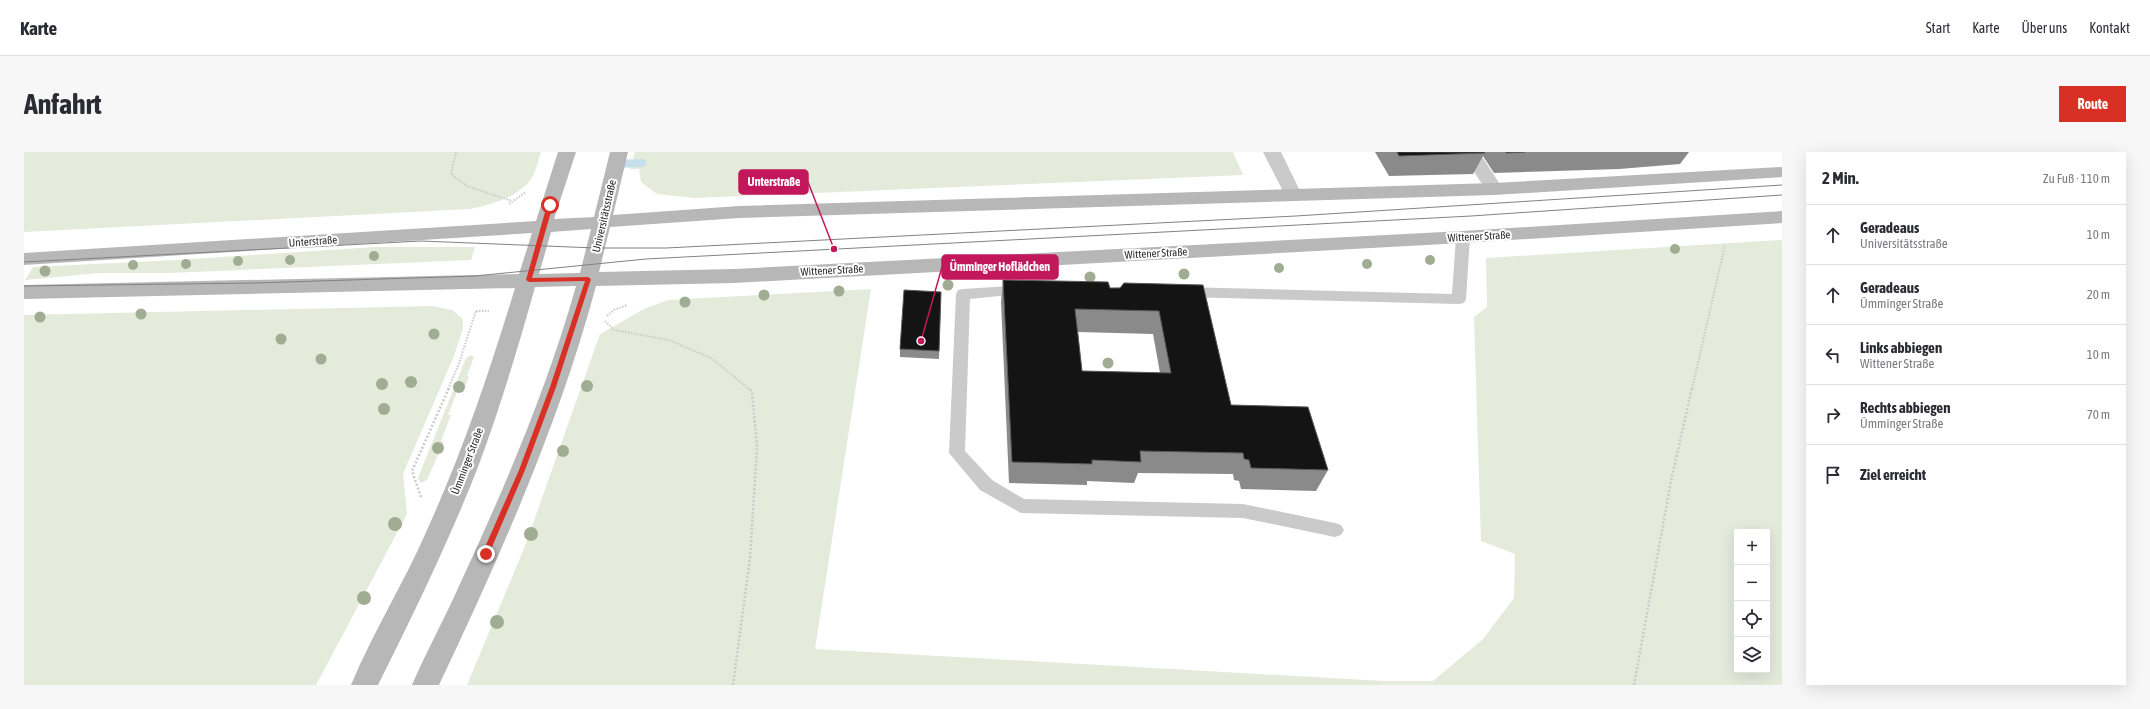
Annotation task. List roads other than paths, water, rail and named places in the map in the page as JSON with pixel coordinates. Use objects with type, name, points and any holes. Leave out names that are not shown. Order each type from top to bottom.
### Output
[{"type":"main road","points":[[544,226],[567,152]]},
{"type":"main road","name":"Universitätsstraße","points":[[588,279],[619,152]]},
{"type":"main road","points":[[602,221],[739,212],[1494,189],[1782,172]]},
{"type":"main road","name":"Wittener Straße","points":[[529,280],[734,276],[1463,237],[1782,217]]},
{"type":"main road","name":"Unterstraße","points":[[24,259],[602,221]]},
{"type":"main road","name":"Ümminger Straße","points":[[364,685],[428,558],[478,434],[529,280],[544,226]]},
{"type":"main road","points":[[425,685],[486,554],[522,470],[555,380],[588,279]]},
{"type":"main road","points":[[24,292],[529,280]]},
{"type":"street","points":[[1272,152],[1293,195]]},
{"type":"street","points":[[1470,152],[1494,189]]},
{"type":"lane","points":[[1167,291],[1460,299],[1463,237]]},
{"type":"lane","points":[[1037,289],[963,294],[957,453],[986,485],[1021,506],[1243,511],[1335,530]]},
{"type":"waterway","points":[[616,164],[642,163]]},
{"type":"tram line","points":[[24,262],[421,241],[596,248],[666,248],[1296,216],[1782,185]]},
{"type":"tram line","points":[[24,286],[255,283],[475,276],[646,259],[1471,216],[1782,195]]},
{"type":"place","name":"Unterstraße","points":[[834,249]]},
{"type":"place","name":"Ümminger Hoflädchen","points":[[921,341]]}]
